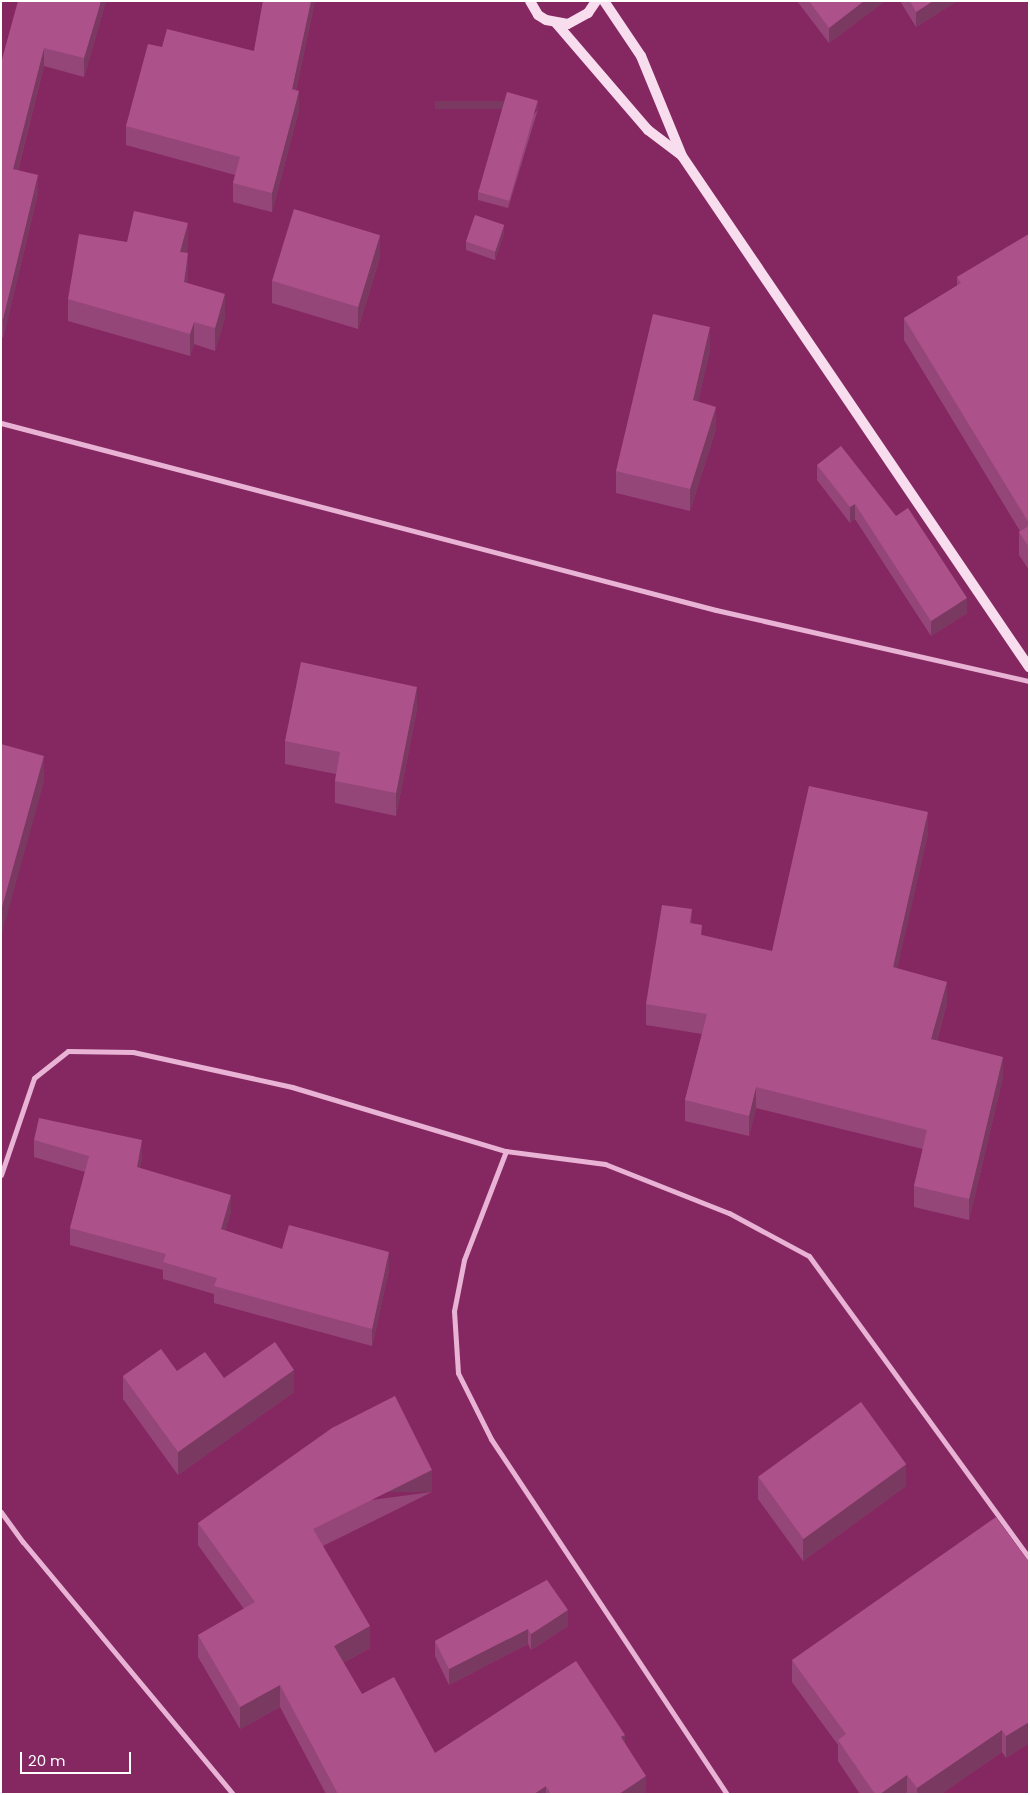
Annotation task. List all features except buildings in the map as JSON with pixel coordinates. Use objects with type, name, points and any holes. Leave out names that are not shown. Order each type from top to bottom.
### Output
[{"type":"street","points":[[530,1],[538,15],[556,23],[648,130],[682,156]]},
{"type":"street","points":[[556,23],[579,20],[588,13],[596,1]]},
{"type":"street","points":[[604,1],[641,56],[682,156],[1029,667]]},
{"type":"street","points":[[1,423],[716,610],[1029,681]]},
{"type":"street","points":[[1,1175],[34,1078],[68,1052],[133,1052],[292,1087],[506,1151],[605,1164],[729,1213],[809,1256],[1029,1558]]},
{"type":"street","points":[[506,1151],[464,1260],[454,1311],[458,1373],[491,1439],[727,1794]]},
{"type":"street","points":[[1,1512],[23,1542],[233,1794]]}]
